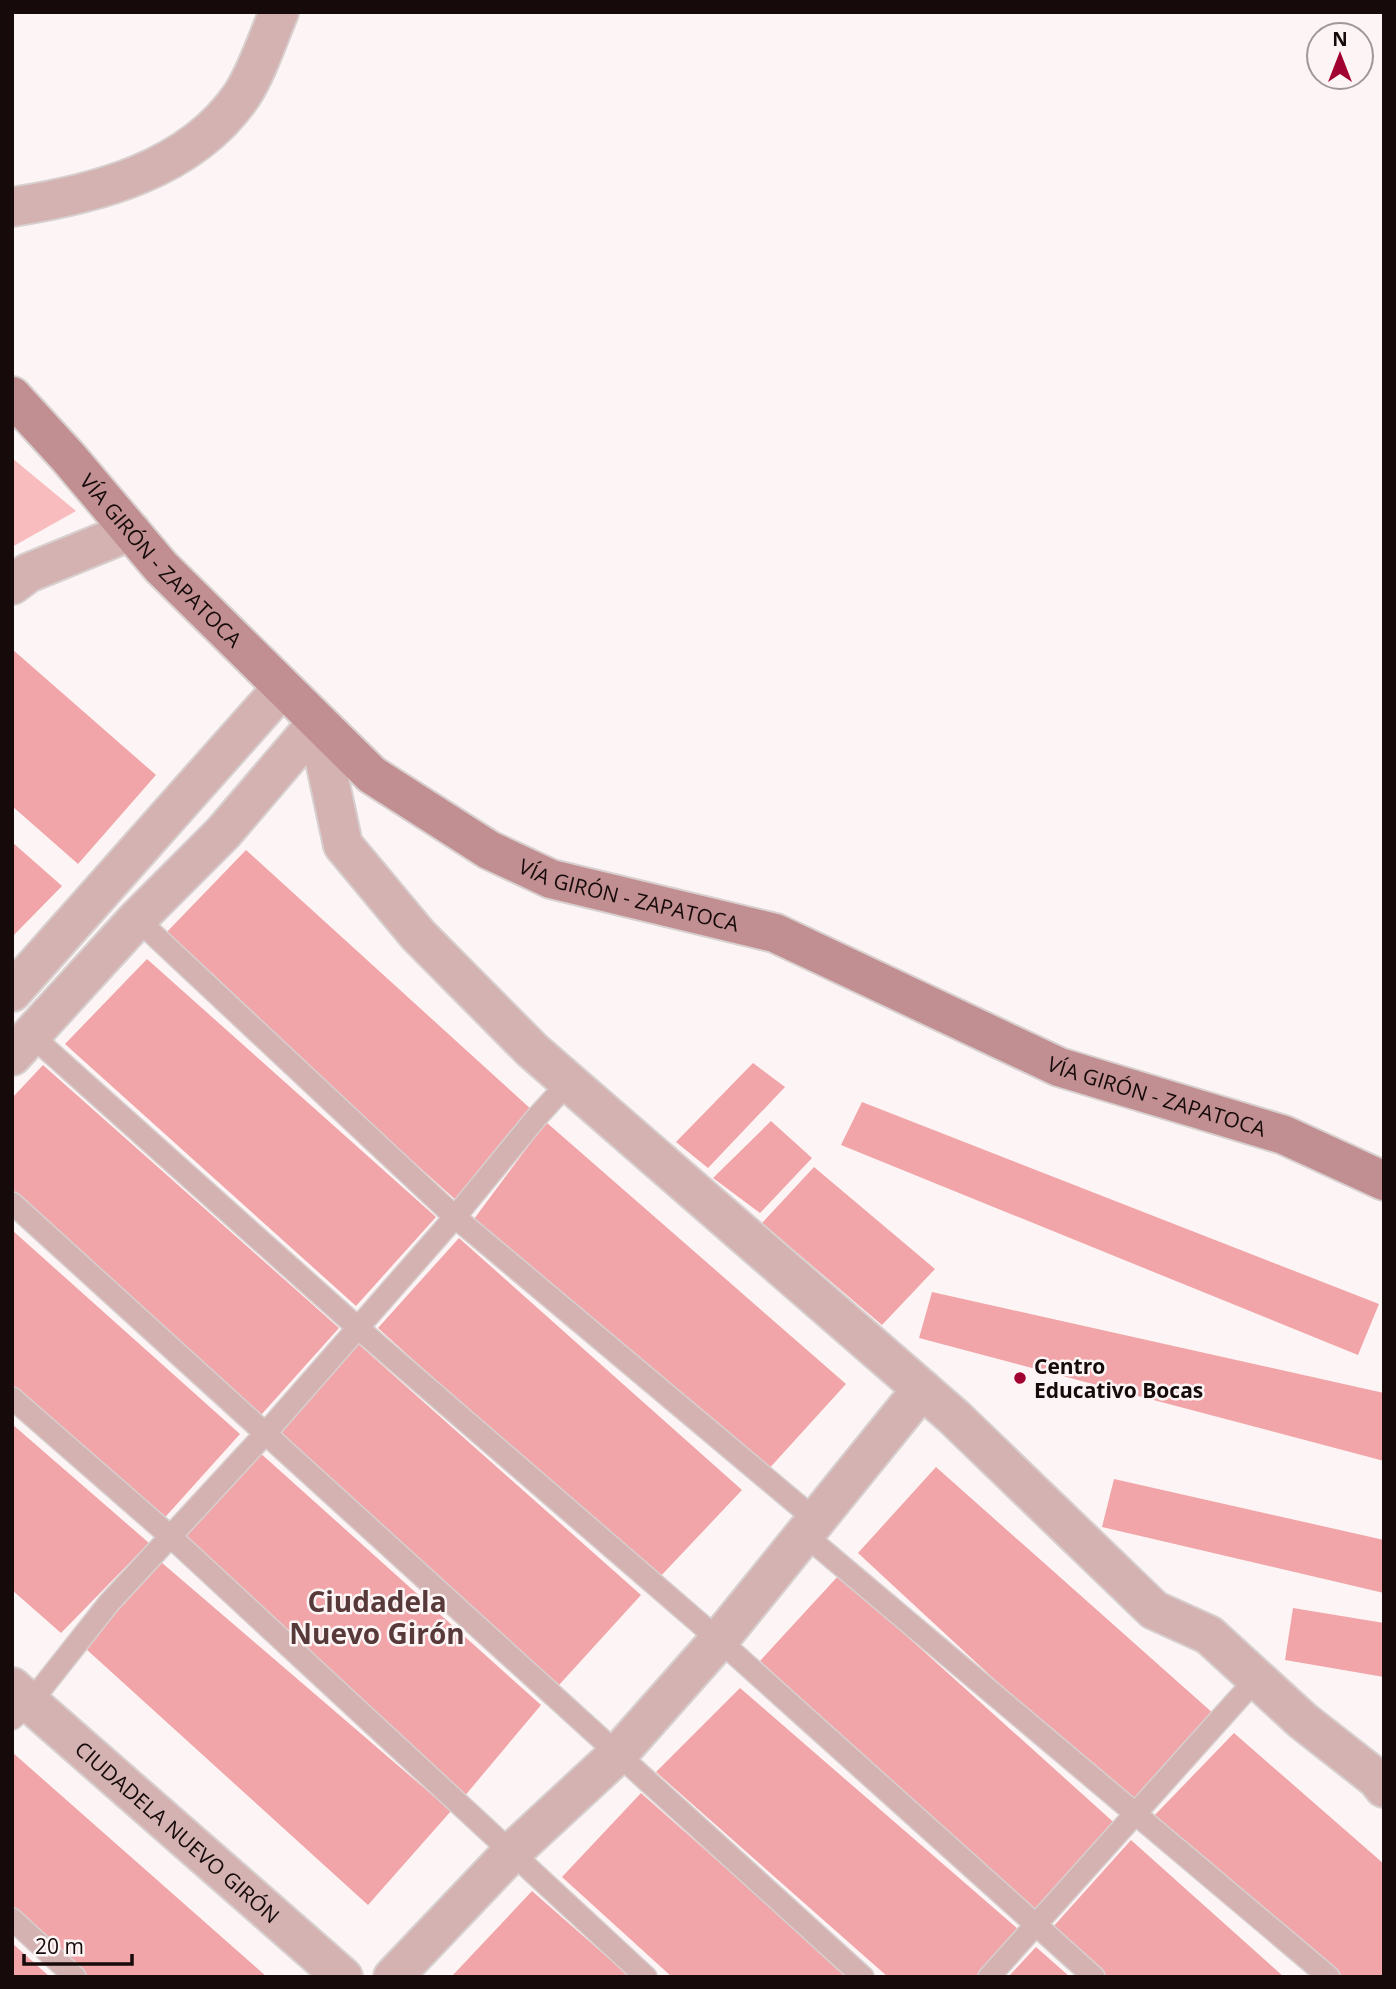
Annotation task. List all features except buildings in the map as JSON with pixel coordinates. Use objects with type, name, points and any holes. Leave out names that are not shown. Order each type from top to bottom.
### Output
[{"type":"main road","name":"VÍA GIRÓN - ZAPATOCA","points":[[12,396],[160,567],[317,723],[372,775],[489,850],[551,879],[775,933],[1059,1067],[1284,1135],[1384,1181]]},
{"type":"street","points":[[12,207],[60,200],[100,190],[190,149],[218,125],[243,94],[279,12]]},
{"type":"street","points":[[12,585],[28,573],[131,531]]},
{"type":"street","points":[[12,992],[282,688]]},
{"type":"street","points":[[21,1046],[137,919],[223,833],[317,723]]},
{"type":"street","points":[[317,723],[343,845],[418,935],[532,1050],[922,1389],[1154,1610],[1209,1635],[1303,1721],[1377,1779],[1384,1788]]},
{"type":"street","points":[[393,1977],[511,1853],[619,1753],[719,1640],[922,1389]]},
{"type":"street","name":"CIUDADELA NUEVO GIRÓN","points":[[18,1703],[343,1977]]},
{"type":"lane","points":[[137,919],[455,1217],[1136,1814],[1329,1977]]},
{"type":"lane","points":[[21,1046],[357,1327],[719,1640],[1094,1977]]},
{"type":"lane","points":[[18,1703],[265,1434],[569,1083]]},
{"type":"lane","points":[[12,1203],[863,1977]]},
{"type":"lane","points":[[12,1398],[170,1536],[646,1977]]},
{"type":"lane","points":[[989,1977],[1258,1678]]},
{"type":"lane","points":[[12,1919],[75,1977]]},
{"type":"shaded area","points":[[12,458],[76,511],[12,547]]},
{"type":"place","name":"Centro Educativo Bocas","points":[[1020,1378]]},
{"type":"district","name":"Ciudadela Nuevo Girón","points":[[377,1617]]}]
